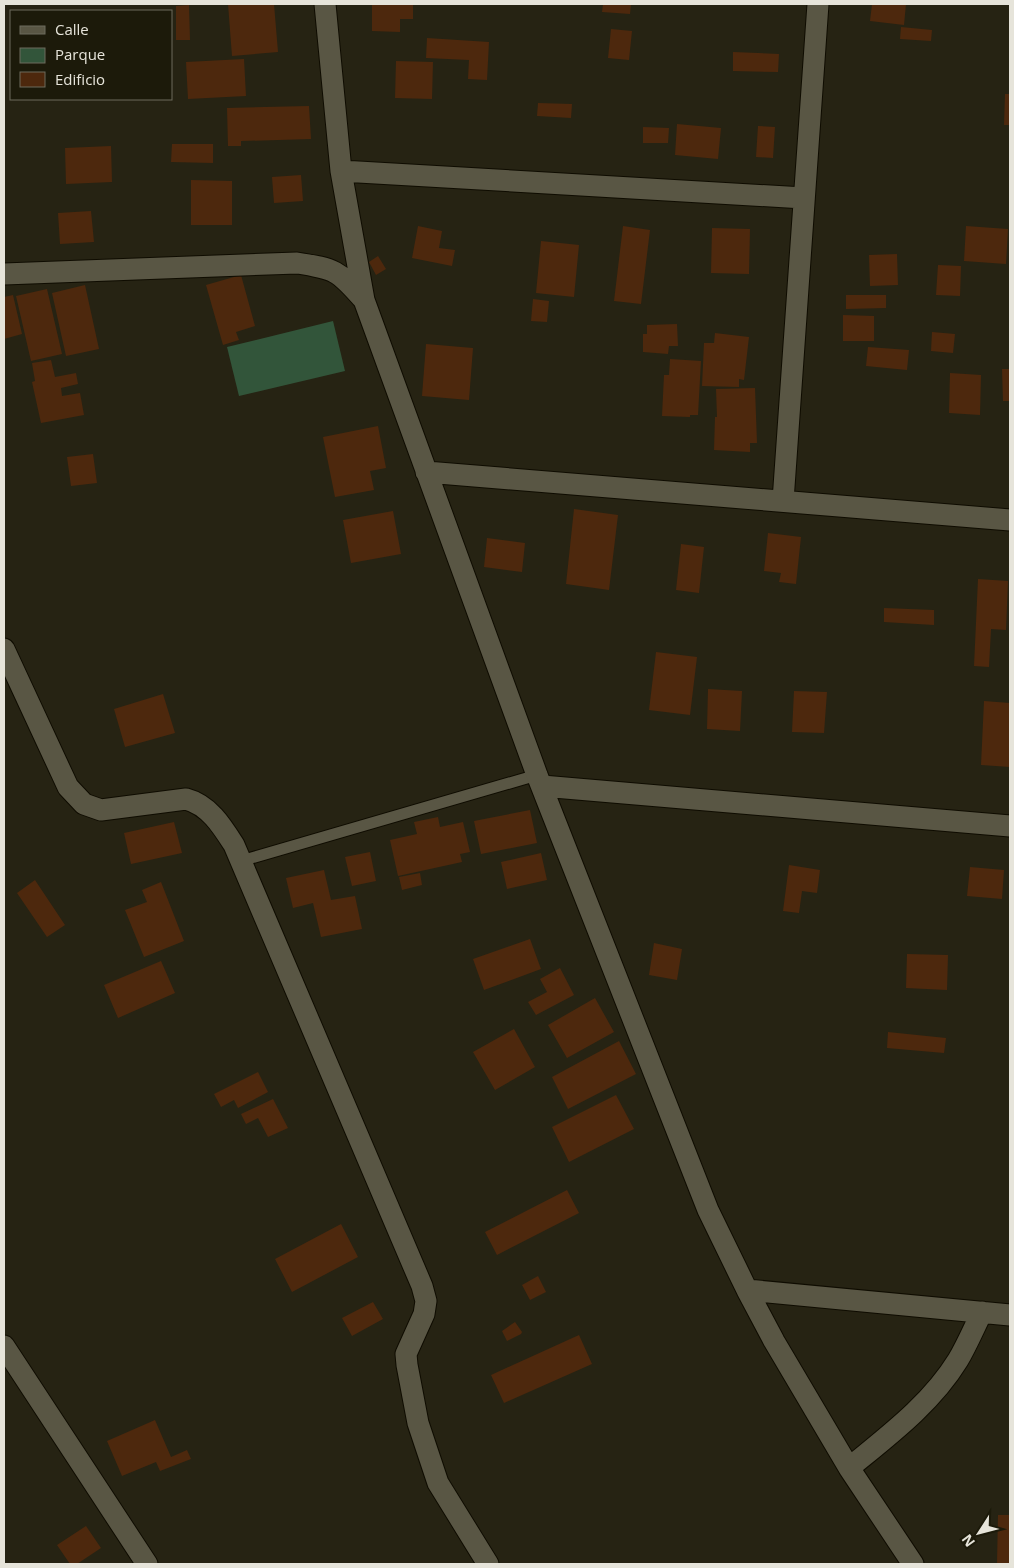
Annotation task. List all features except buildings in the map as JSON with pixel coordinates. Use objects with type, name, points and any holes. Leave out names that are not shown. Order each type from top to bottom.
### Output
[{"type":"street","points":[[325,4],[342,172],[364,300],[540,781],[708,1210],[747,1290],[779,1349],[849,1468],[913,1564]]},
{"type":"street","points":[[783,501],[818,4]]},
{"type":"street","points":[[342,172],[804,198]]},
{"type":"street","points":[[4,274],[297,263],[326,268],[344,278],[364,300]]},
{"type":"street","points":[[426,472],[1010,520]]},
{"type":"street","points":[[4,649],[68,787],[84,804],[101,810],[186,799],[194,801],[205,808],[223,828],[234,845],[422,1286],[426,1301],[424,1314],[406,1354],[418,1423],[438,1483],[488,1564]]},
{"type":"street","points":[[540,781],[1010,826]]},
{"type":"street","points":[[747,1290],[1010,1314]]},
{"type":"street","points":[[849,1468],[898,1428],[935,1390],[958,1360],[982,1312]]},
{"type":"street","points":[[4,1346],[147,1564]]},
{"type":"lane","points":[[241,861],[540,781]]},
{"type":"green space","points":[[333,321],[345,371],[239,396],[227,347]]}]
